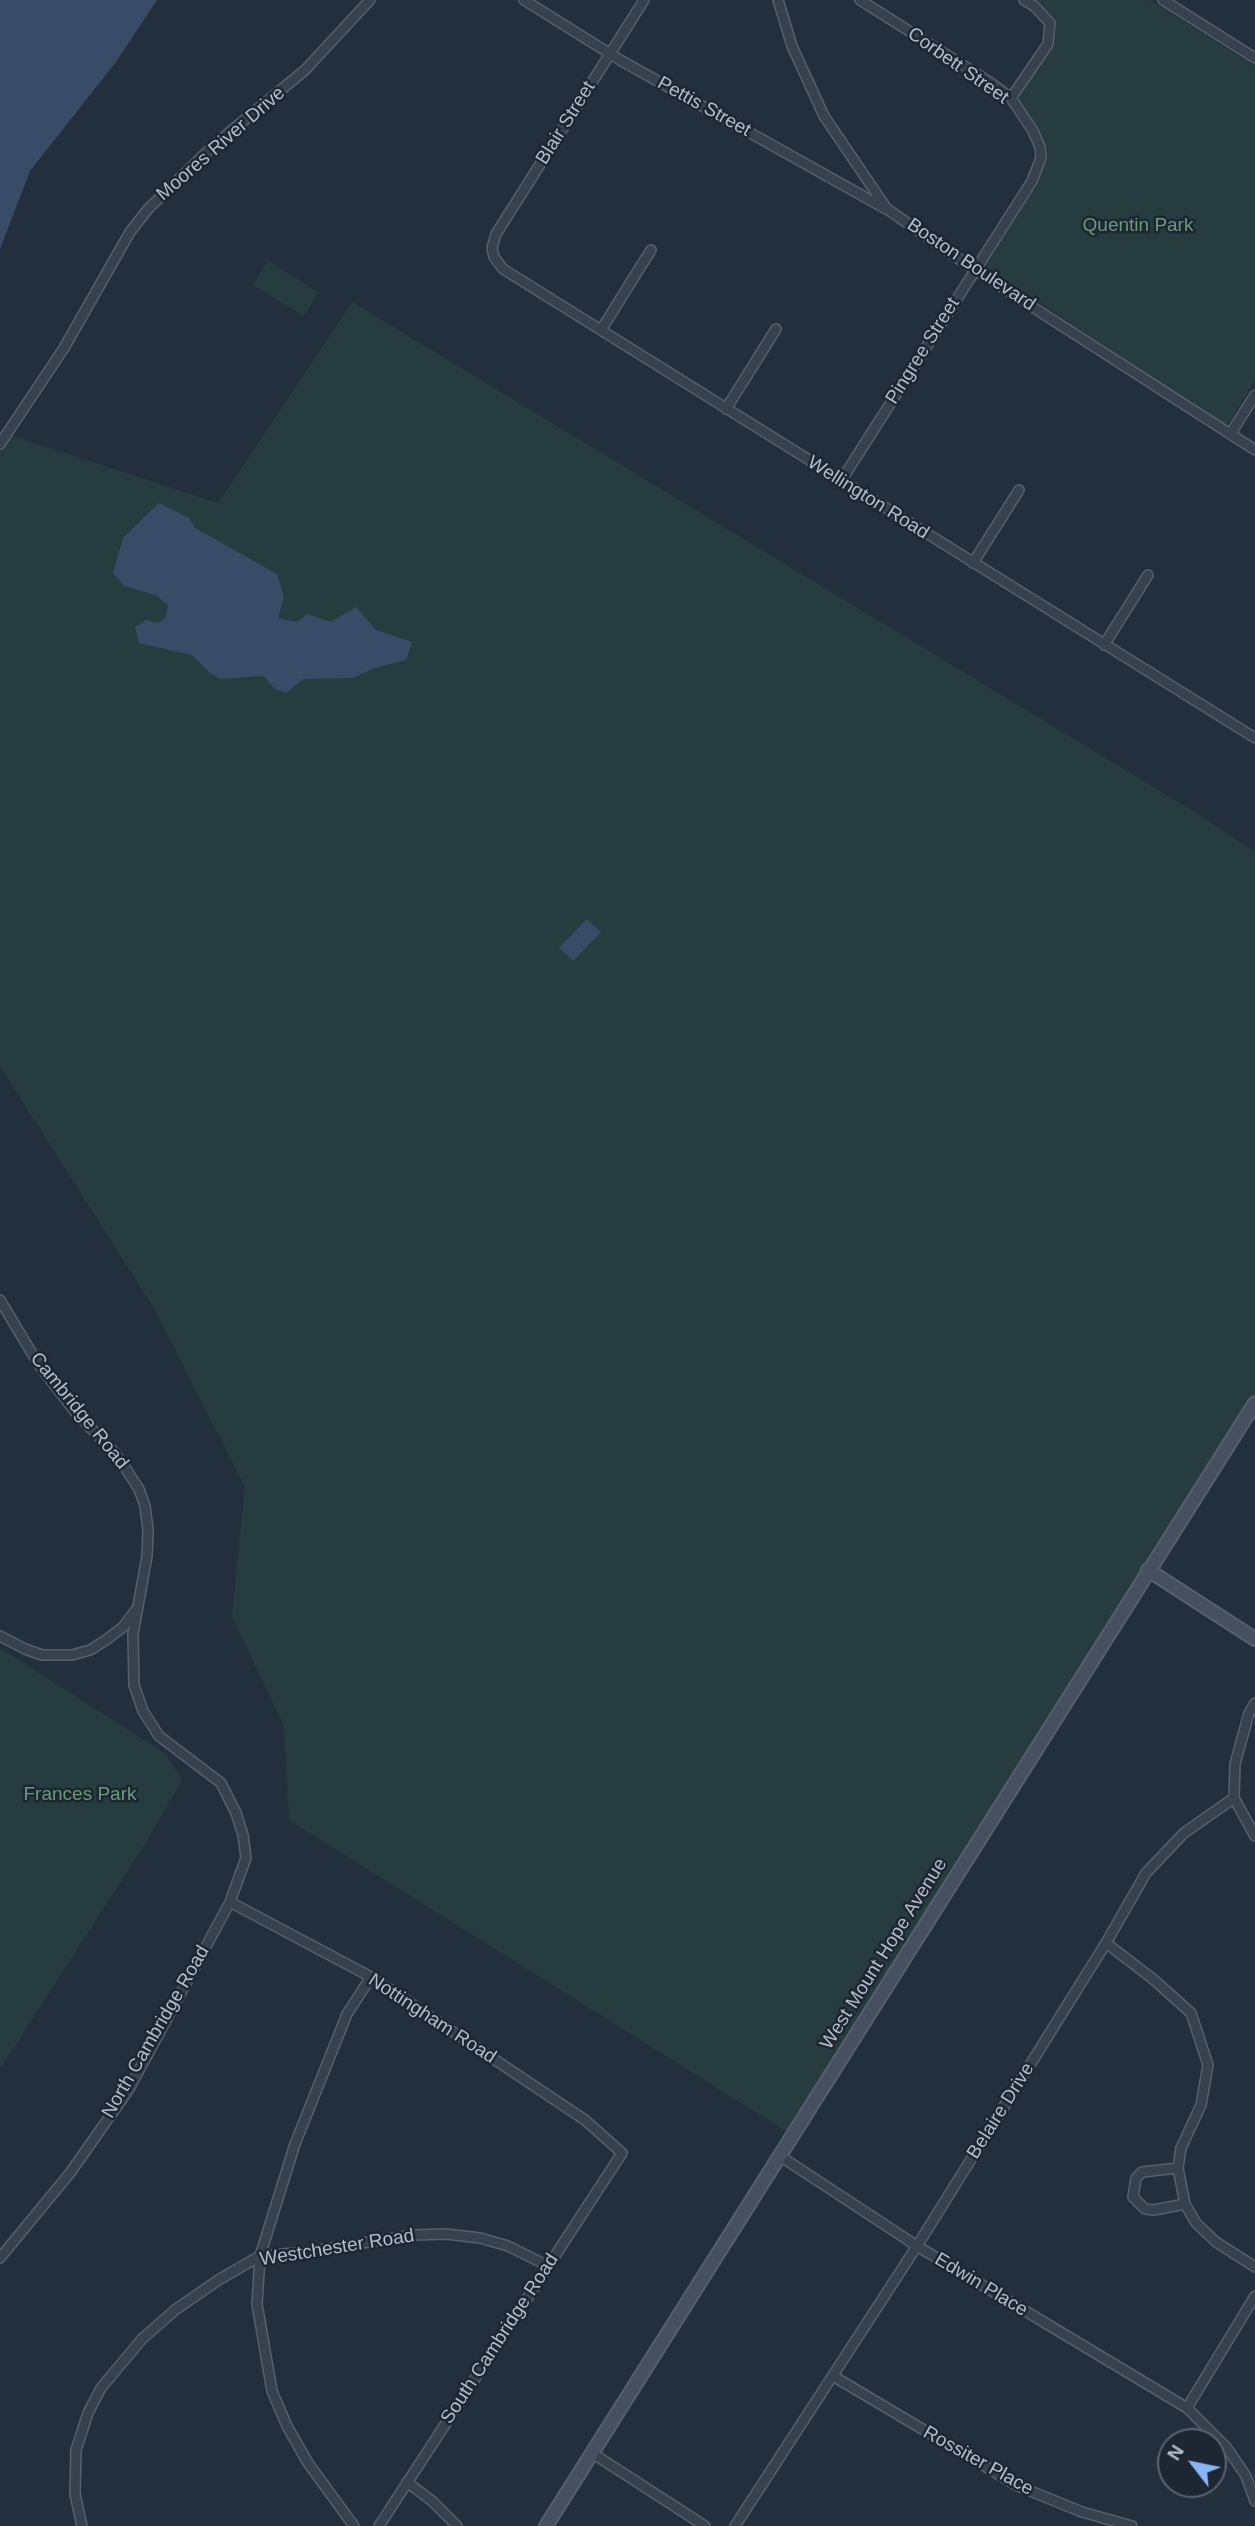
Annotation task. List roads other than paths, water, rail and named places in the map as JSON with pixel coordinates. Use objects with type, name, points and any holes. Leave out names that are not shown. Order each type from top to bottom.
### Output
[{"type":"street","name":"Moores River Drive","points":[[0,444],[64,348],[130,232],[148,209],[204,154],[305,70],[370,0]]},
{"type":"street","name":"Pettis Street","points":[[524,0],[610,54],[887,209]]},
{"type":"street","name":"Blair Street","points":[[492,248],[496,234],[644,0]]},
{"type":"street","name":"Boston Boulevard","points":[[778,0],[792,46],[824,116],[887,209],[975,270],[1255,450]]},
{"type":"street","name":"Corbett Street","points":[[860,0],[1011,98],[1033,131],[1040,147]]},
{"type":"street","points":[[1011,98],[1048,44],[1050,23],[1034,6],[1024,0]]},
{"type":"street","points":[[1165,0],[1255,58]]},
{"type":"street","name":"Pingree Street","points":[[841,481],[1032,181],[1041,158],[1040,147]]},
{"type":"street","name":"Wellington Road","points":[[492,248],[494,257],[503,269],[1255,738]]},
{"type":"street","points":[[601,330],[651,250]]},
{"type":"street","points":[[726,409],[776,329]]},
{"type":"street","points":[[1231,433],[1255,396]]},
{"type":"street","points":[[973,563],[1019,490]]},
{"type":"street","points":[[1104,645],[1148,575]]},
{"type":"street","name":"Cambridge Road","points":[[0,1300],[39,1365],[77,1414],[116,1454],[139,1489],[145,1506],[148,1530],[147,1556],[132,1634],[134,1685],[143,1711],[159,1736],[221,1783],[236,1813],[246,1858],[230,1902]]},
{"type":"street","name":"West Mount Hope Avenue","points":[[546,2526],[1255,1403]]},
{"type":"street","points":[[1148,1570],[1255,1639]]},
{"type":"street","points":[[0,1636],[25,1650],[42,1655],[72,1655],[90,1650],[106,1640],[123,1627],[137,1609]]},
{"type":"street","points":[[1255,1703],[1249,1713],[1235,1764],[1234,1798],[1255,1836]]},
{"type":"street","name":"Belaire Drive","points":[[735,2526],[917,2246],[1106,1943],[1146,1873],[1184,1833],[1234,1798]]},
{"type":"street","name":"Nottingham Road","points":[[230,1902],[371,1977],[585,2120],[622,2153]]},
{"type":"street","name":"North Cambridge Road","points":[[0,2258],[70,2173],[129,2089],[230,1902]]},
{"type":"street","points":[[1106,1943],[1191,2013],[1208,2066],[1201,2105],[1181,2148],[1178,2168],[1185,2204],[1196,2223],[1216,2242],[1255,2267]]},
{"type":"street","points":[[354,2526],[308,2463],[287,2426],[272,2391],[257,2304],[260,2256],[295,2144],[347,2014],[371,1977]]},
{"type":"street","name":"South Cambridge Road","points":[[379,2526],[622,2153]]},
{"type":"street","name":"Edwin Place","points":[[780,2156],[917,2246],[1187,2408],[1227,2448],[1246,2476],[1255,2501]]},
{"type":"street","points":[[1178,2168],[1142,2172],[1136,2178],[1133,2197],[1145,2209],[1154,2210],[1185,2204]]},
{"type":"street","name":"Westchester Road","points":[[82,2526],[75,2494],[76,2451],[88,2413],[101,2388],[142,2339],[175,2310],[260,2256],[306,2252],[413,2235],[446,2234],[480,2238],[508,2246],[548,2266]]},
{"type":"street","points":[[1187,2408],[1255,2296]]},
{"type":"street","name":"Rossiter Place","points":[[833,2376],[1018,2486],[1082,2512],[1132,2526]]},
{"type":"street","points":[[592,2452],[705,2526]]},
{"type":"street","points":[[407,2482],[432,2501],[457,2526]]},
{"type":"water","points":[[0,0],[157,0],[116,62],[30,171],[0,249]]},
{"type":"water","points":[[159,503],[189,518],[195,528],[277,574],[284,597],[278,618],[297,622],[307,614],[331,622],[356,607],[376,630],[412,642],[406,660],[375,668],[353,678],[303,679],[286,693],[275,689],[264,676],[220,679],[192,655],[139,643],[135,627],[146,620],[158,623],[166,617],[168,605],[155,595],[124,586],[113,573],[123,538]]},
{"type":"water","points":[[587,919],[601,932],[573,961],[559,948]]},
{"type":"park label","name":"Quentin Park","points":[[1138,226]]},
{"type":"park label","name":"Frances Park","points":[[80,1795]]}]
